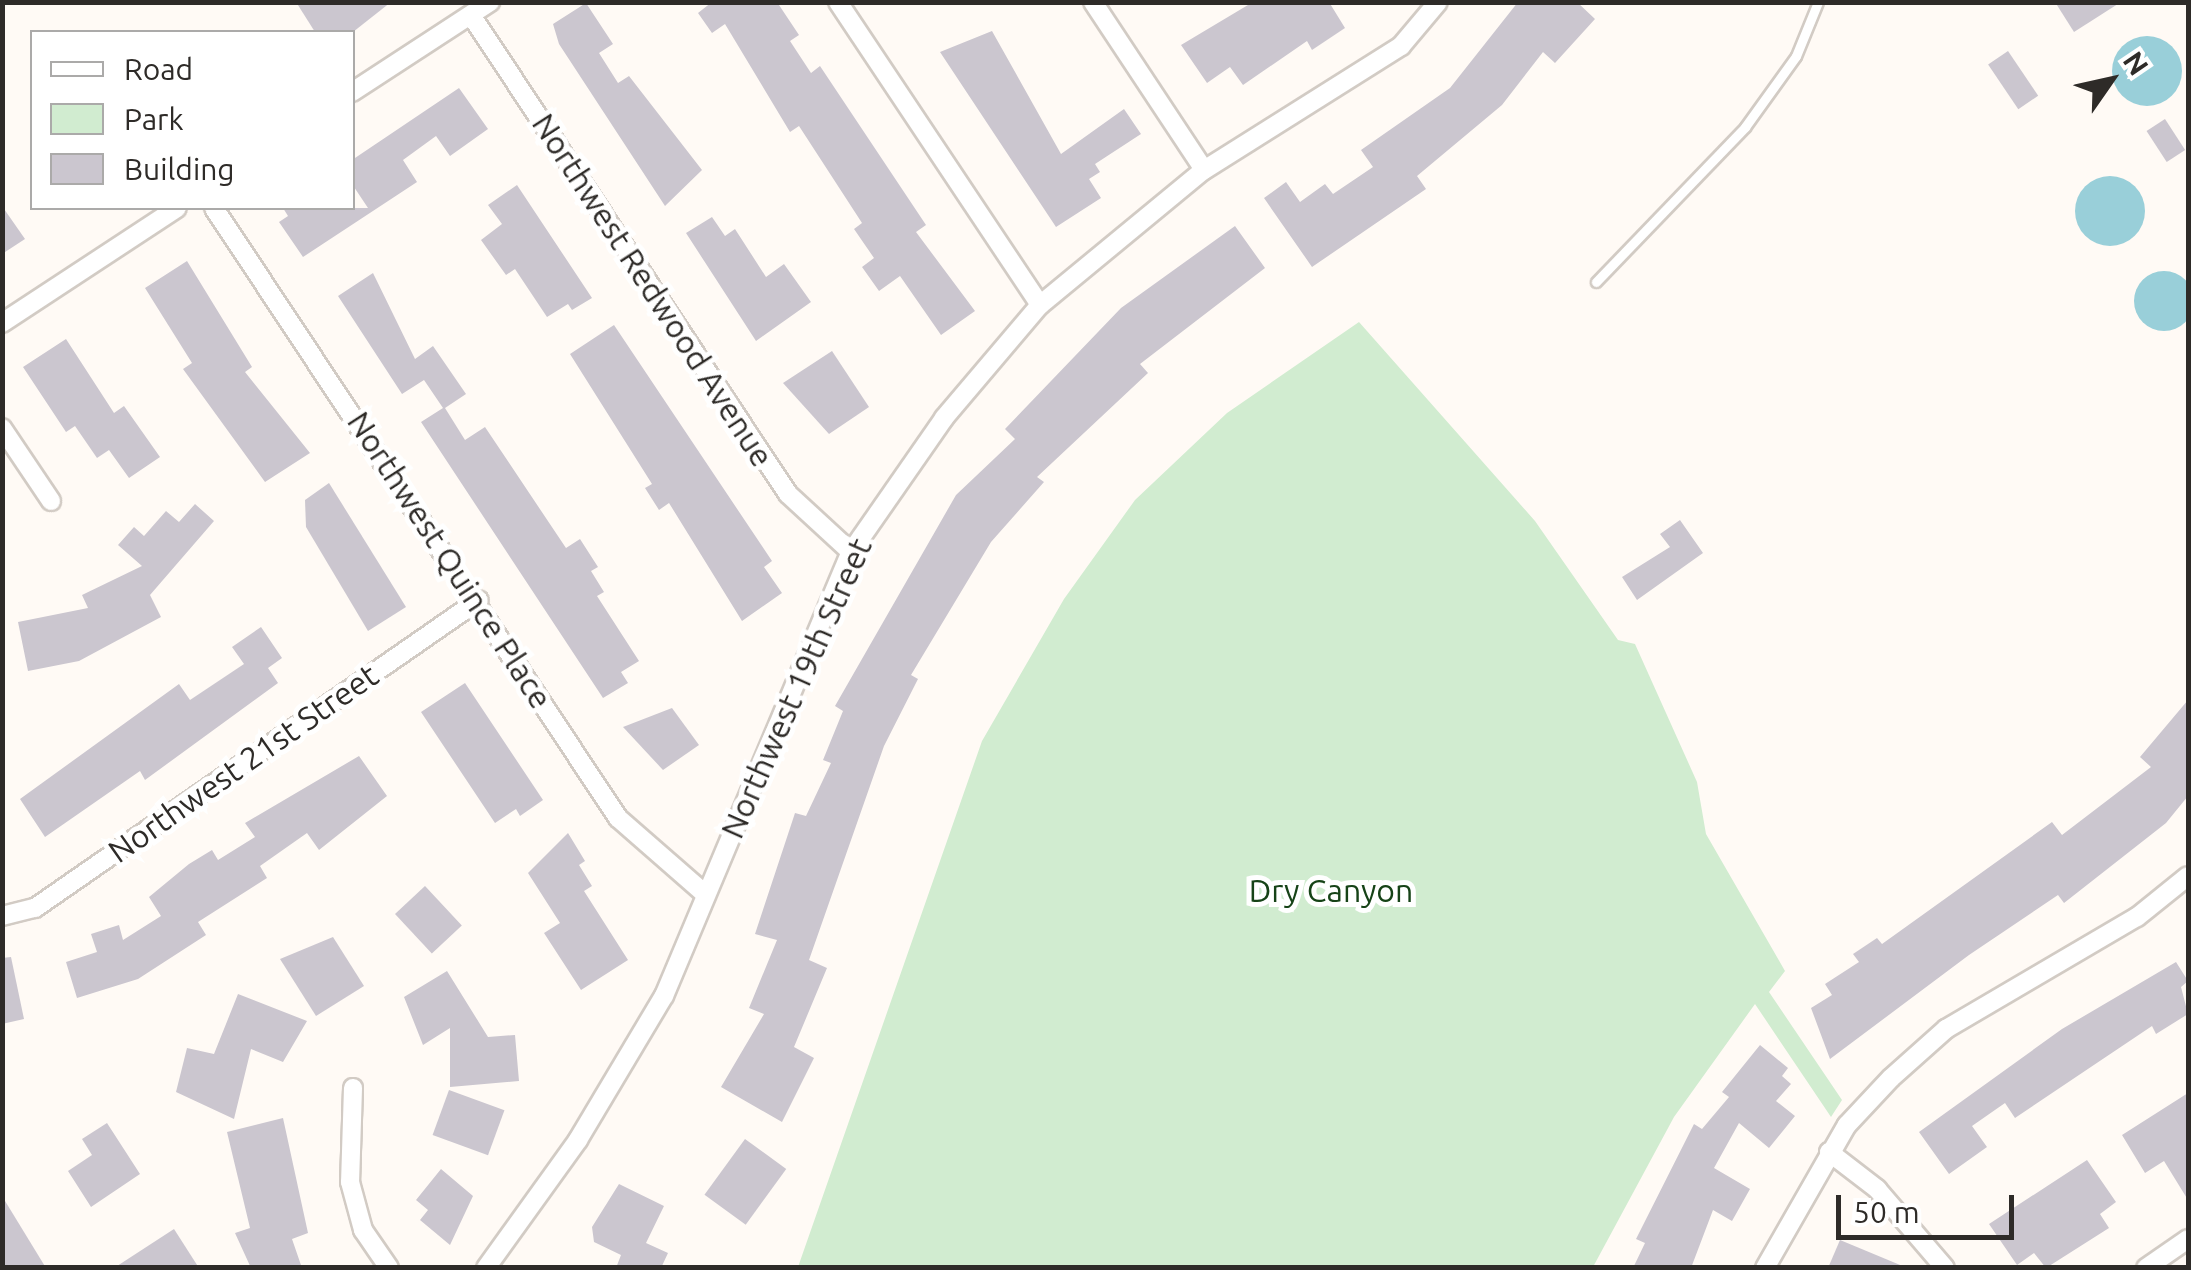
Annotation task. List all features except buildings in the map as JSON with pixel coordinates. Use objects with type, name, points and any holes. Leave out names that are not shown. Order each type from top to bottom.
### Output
[{"type":"street","points":[[355,90],[490,2]]},
{"type":"street","points":[[838,2],[1040,305]]},
{"type":"street","points":[[1093,2],[1204,170]]},
{"type":"street","name":"Northwest 19th Street","points":[[486,1268],[623,1068],[704,893],[851,552],[944,418],[1040,305],[1204,170],[1402,46],[1438,2]]},
{"type":"street","name":"Northwest Redwood Avenue","points":[[472,14],[788,494],[851,552]]},
{"type":"street","points":[[2,324],[174,210]]},
{"type":"street","name":"Northwest Quince Place","points":[[215,210],[479,600],[618,818],[704,893]]},
{"type":"street","points":[[2,428],[51,500]]},
{"type":"street","name":"Northwest 21st Street","points":[[2,916],[35,908],[479,600]]},
{"type":"street","points":[[1765,1268],[1830,1152],[1946,1029],[2136,917],[2188,876]]},
{"type":"street","points":[[353,1088],[345,1126],[350,1182],[364,1230],[389,1268]]},
{"type":"street","points":[[1830,1152],[1877,1189],[1945,1268]]},
{"type":"street","points":[[2146,1268],[2188,1239]]},
{"type":"lane","points":[[1596,282],[1745,126],[1796,56],[1818,2]]},
{"type":"green space","name":"Dry Canyon","points":[[1359,322],[1535,521],[1618,640],[1635,644],[1697,782],[1706,834],[1785,971],[1769,992],[1842,1100],[1831,1117],[1755,1004],[1674,1117],[1593,1267],[798,1267],[982,741],[1064,599],[1135,500],[1227,413]]},
{"type":"water","points":[[2147,36],[2172,46],[2182,71],[2172,96],[2147,106],[2122,96],[2112,71],[2122,46]]},
{"type":"water","points":[[2110,176],[2135,186],[2145,211],[2135,236],[2110,246],[2085,236],[2075,211],[2085,186]]},
{"type":"water","points":[[2153,274],[2175,274],[2191,290],[2191,312],[2175,328],[2153,328],[2137,312],[2137,290]]}]
